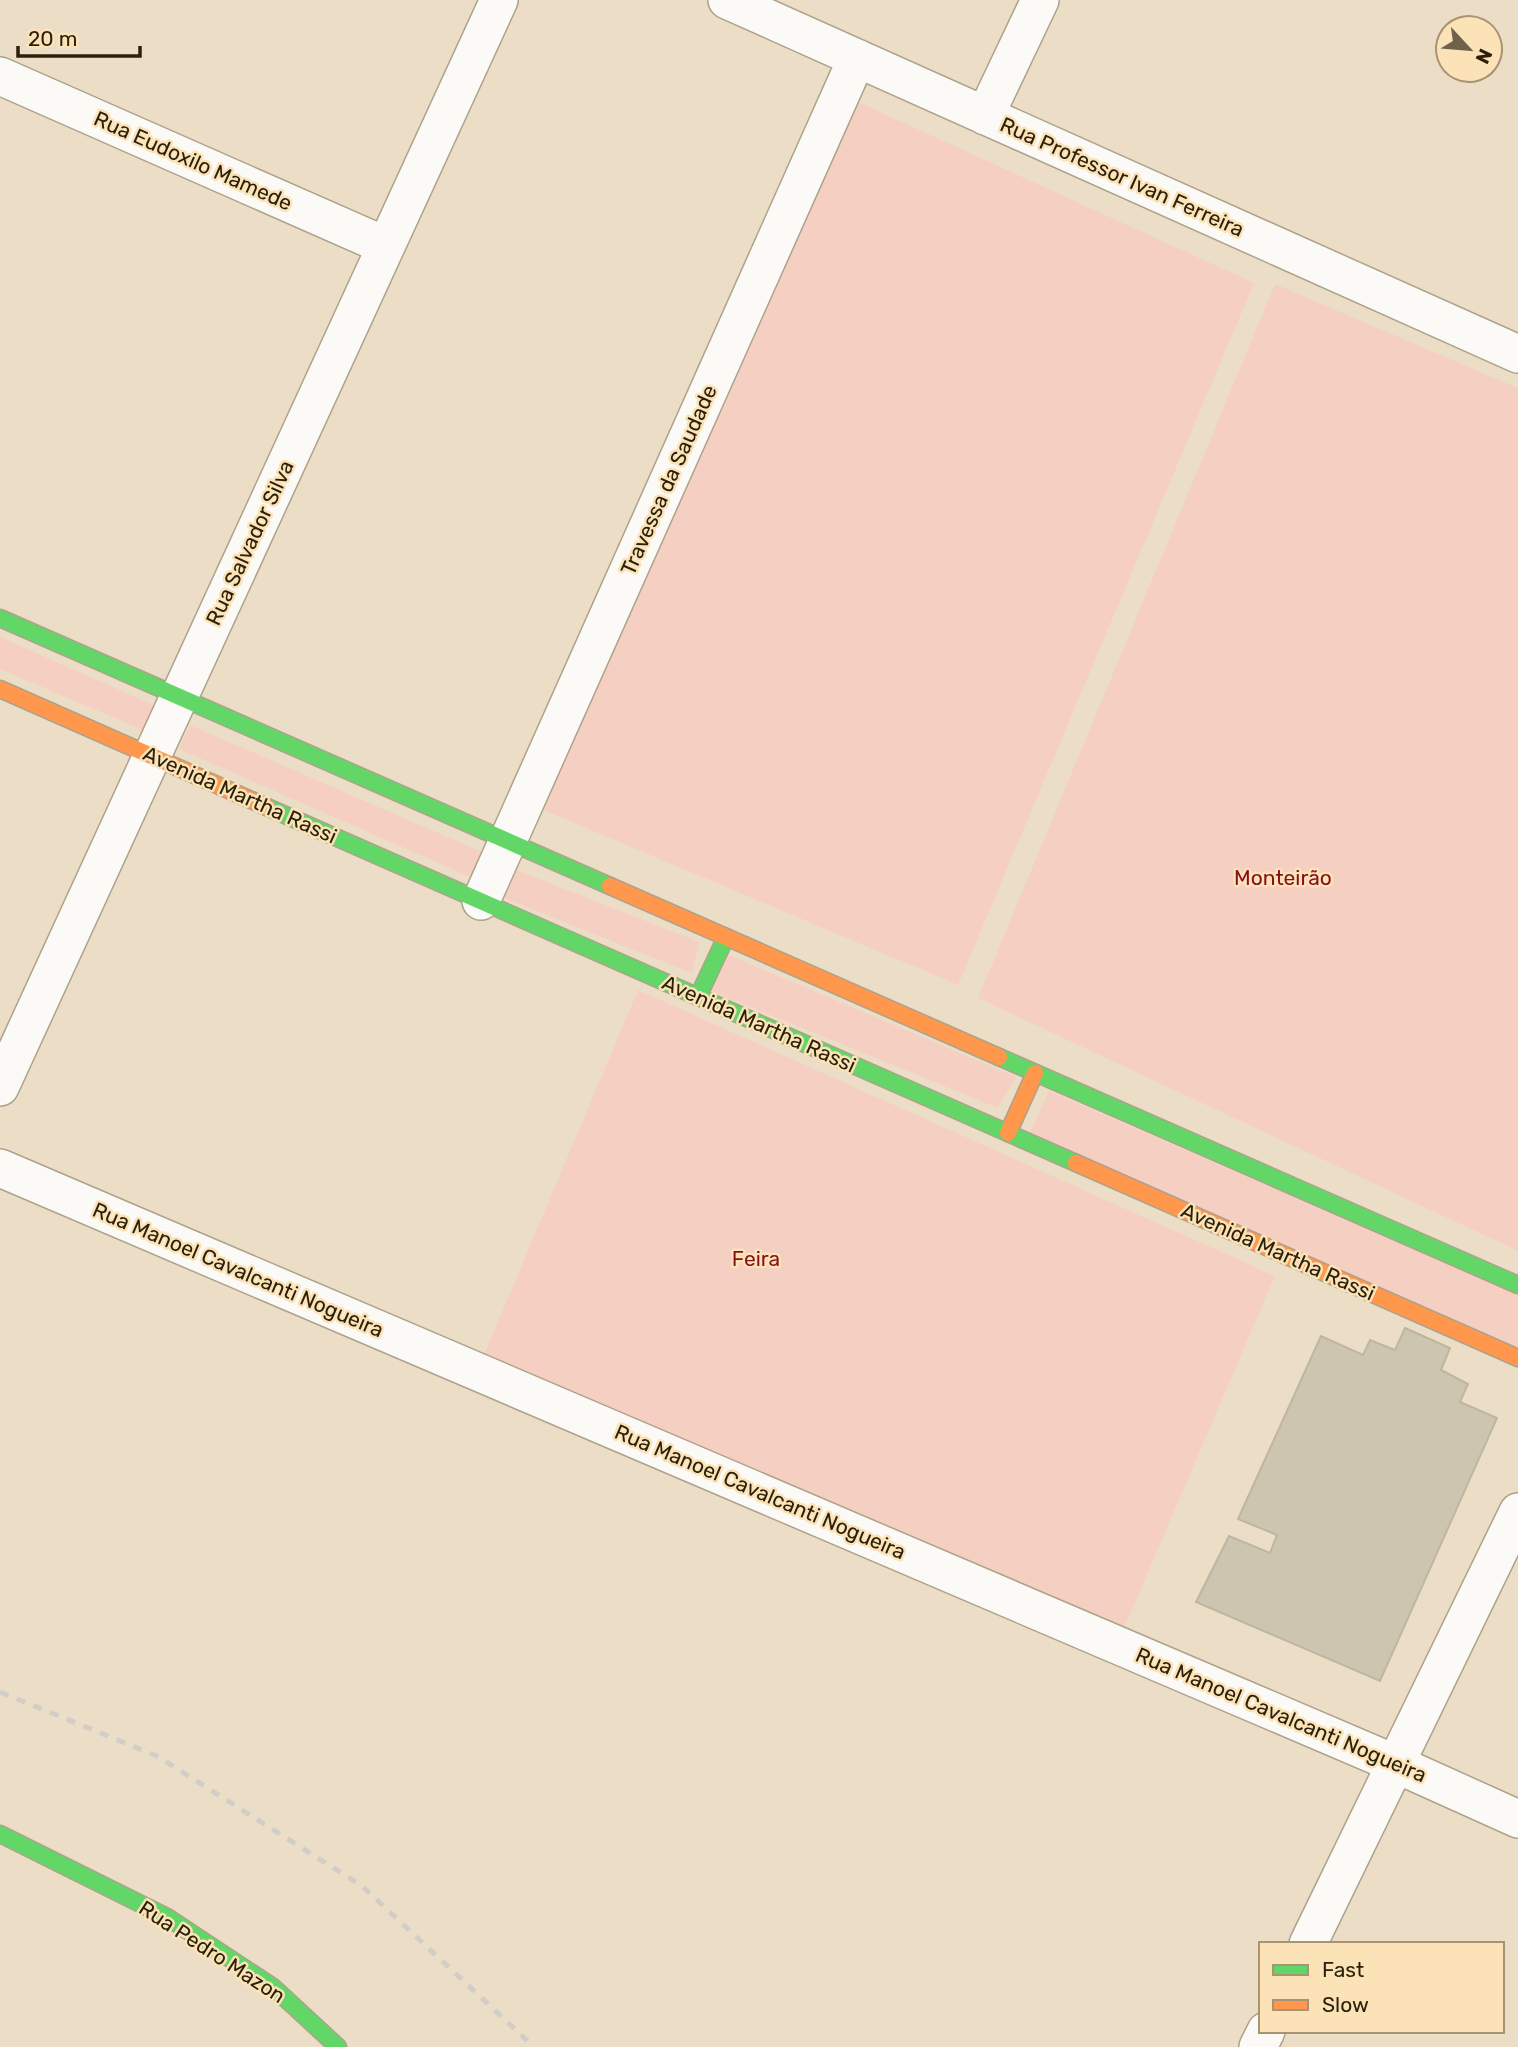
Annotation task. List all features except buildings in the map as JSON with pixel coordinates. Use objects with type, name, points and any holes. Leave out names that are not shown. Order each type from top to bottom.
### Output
[{"type":"street","name":"Rua Salvador Silva","points":[[0,1087],[499,0]]},
{"type":"street","name":"Rua Professor Ivan Ferreira","points":[[727,0],[1518,354]]},
{"type":"street","points":[[985,116],[1040,0]]},
{"type":"street","name":"Travessa da Saudade","points":[[481,901],[857,58]]},
{"type":"street","name":"Rua Eudoxilo Mamede","points":[[0,76],[386,246]]},
{"type":"street","points":[[0,618],[1518,1285]]},
{"type":"street","name":"Avenida Martha Rassi","points":[[0,690],[1518,1357]]},
{"type":"street","points":[[698,997],[726,937]]},
{"type":"street","points":[[1008,1133],[1035,1073]]},
{"type":"street","name":"Rua Manoel Cavalcanti Nogueira","points":[[0,1168],[1396,1764],[1518,1819]]},
{"type":"street","points":[[1309,1942],[1518,1512]]},
{"type":"street","name":"Rua Pedro Mazon","points":[[0,1834],[167,1917],[273,1987],[338,2047]]},
{"type":"green space","points":[[856,101],[1254,283],[958,985],[541,809]]},
{"type":"green space","name":"Monteirão","points":[[1275,284],[1518,388],[1518,1251],[978,998]]},
{"type":"green space","points":[[0,637],[160,708],[148,732],[0,669]]},
{"type":"green space","points":[[190,725],[489,855],[475,879],[179,749]]},
{"type":"green space","points":[[514,869],[699,942],[692,973],[504,898]]},
{"type":"green space","points":[[729,955],[1016,1077],[998,1108],[712,991]]},
{"type":"green space","name":"Feira","points":[[638,990],[1275,1276],[1122,1633],[483,1357]]},
{"type":"green space","points":[[1049,1091],[1518,1295],[1518,1349],[1029,1135]]},
{"type":"railway","points":[[0,1692],[157,1756],[362,1886],[534,2047]]},
{"type":"traffic: fast","points":[[0,618],[610,886]]},
{"type":"traffic: fast","points":[[267,807],[1076,1163]]},
{"type":"traffic: fast","points":[[698,997],[726,937]]},
{"type":"traffic: fast","points":[[999,1057],[1518,1285]]},
{"type":"traffic: fast","points":[[0,1834],[167,1917],[273,1987],[338,2047]]},
{"type":"traffic: slow","points":[[0,689],[267,807]]},
{"type":"traffic: slow","points":[[610,886],[999,1057]]},
{"type":"traffic: slow","points":[[1008,1133],[1035,1073]]},
{"type":"traffic: slow","points":[[1076,1163],[1518,1358]]}]
